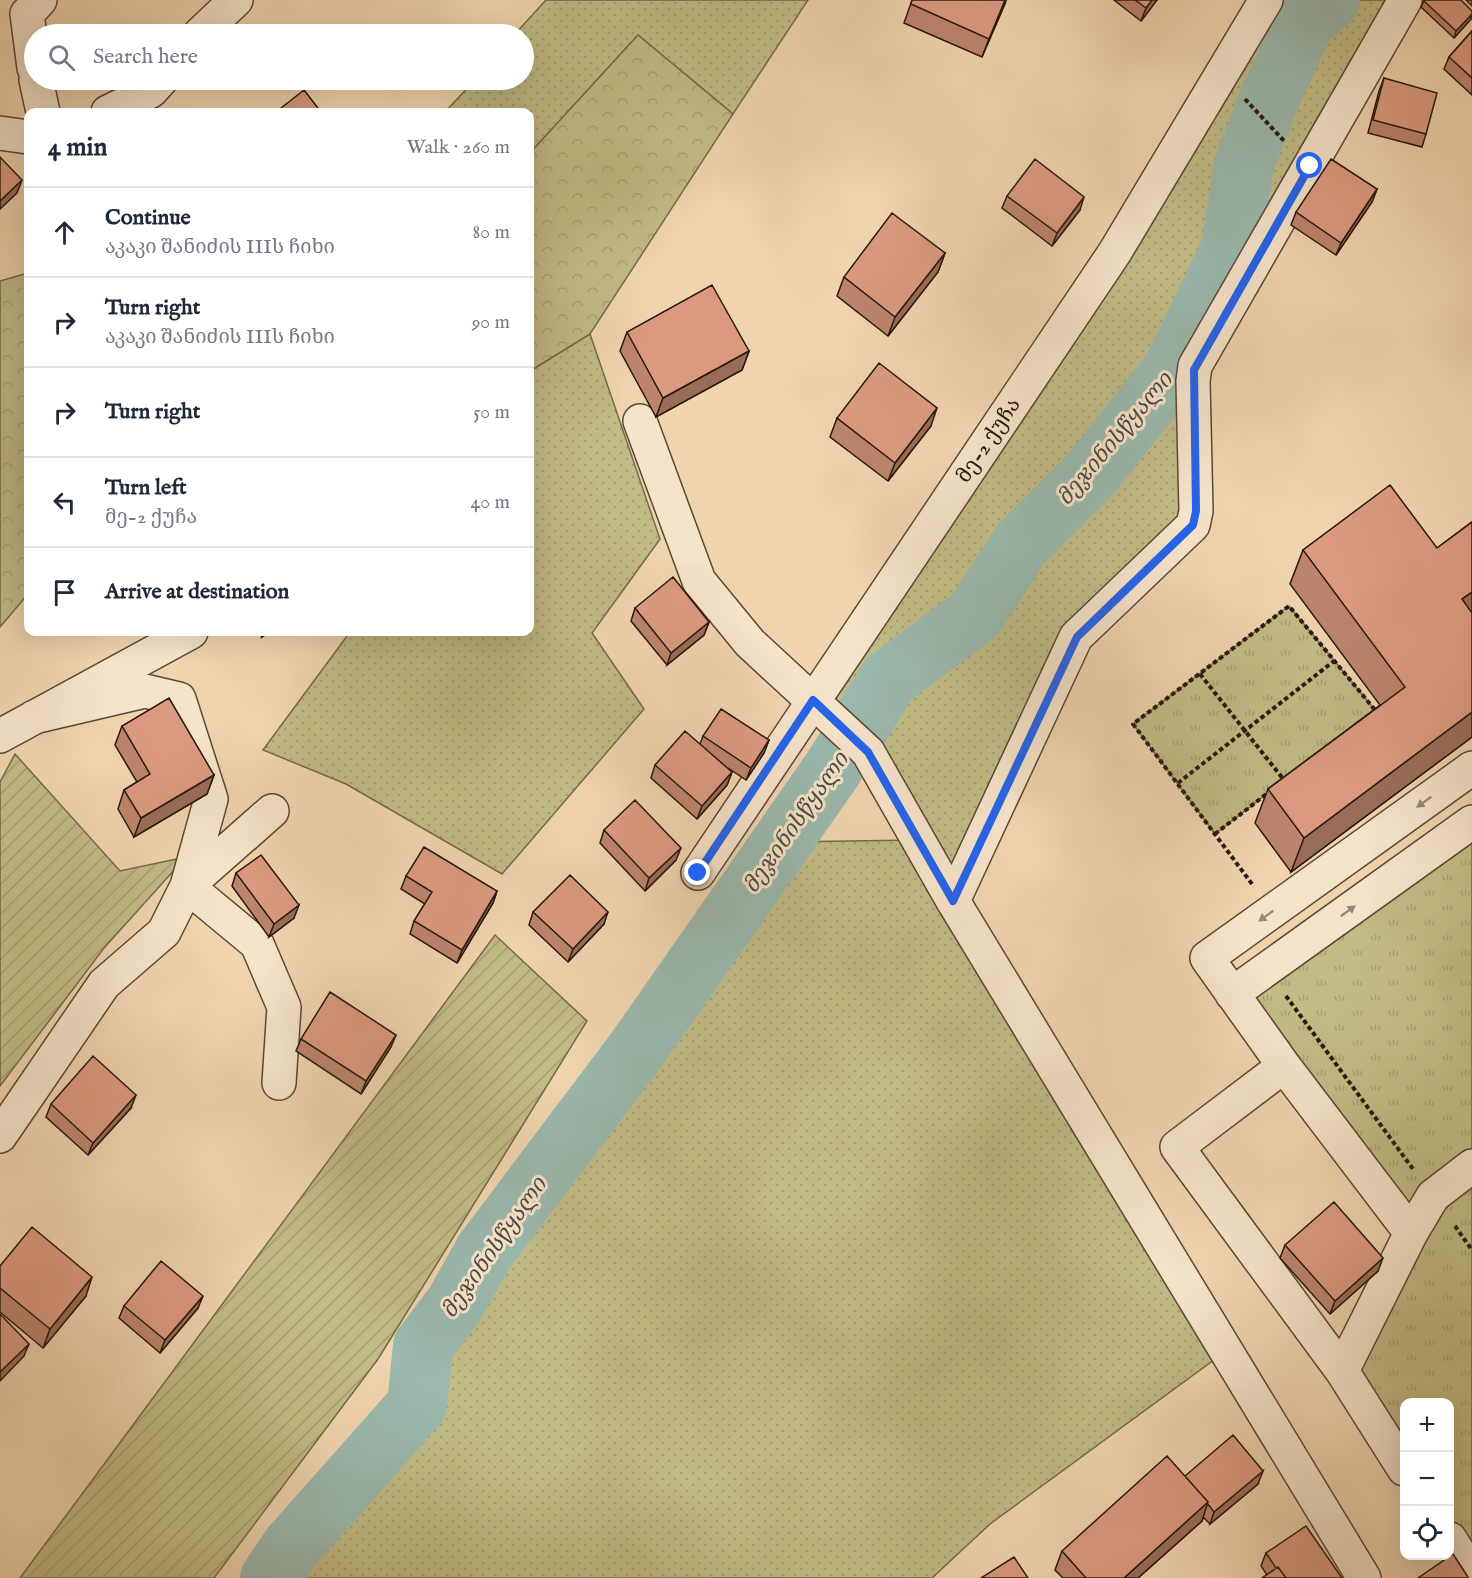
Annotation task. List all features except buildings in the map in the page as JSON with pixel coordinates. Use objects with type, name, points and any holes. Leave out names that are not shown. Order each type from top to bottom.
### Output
[{"type":"street","points":[[28,24],[27,15],[40,0]]},
{"type":"street","points":[[211,24],[236,0]]},
{"type":"street","name":"მე-2 ქუჩა","points":[[698,873],[819,706],[1115,252],[1266,0]]},
{"type":"street","points":[[953,901],[1077,637],[1193,525],[1196,511],[1193,381],[1196,366],[1405,0]]},
{"type":"street","points":[[38,90],[42,108]]},
{"type":"street","points":[[116,108],[152,90]]},
{"type":"street","points":[[0,133],[24,136]]},
{"type":"street","points":[[640,421],[699,581],[750,643],[868,752],[953,901],[1364,1578]]},
{"type":"street","points":[[0,736],[184,636]]},
{"type":"street","points":[[0,1136],[104,984],[164,932],[187,886],[211,799],[179,699],[145,691],[34,717]]},
{"type":"street","points":[[1411,1233],[1284,1066],[1207,958],[1472,768]]},
{"type":"street","points":[[187,886],[272,811]]},
{"type":"street","points":[[1232,994],[1472,822]]},
{"type":"street","points":[[187,886],[257,944],[284,1007],[279,1083]]},
{"type":"street","points":[[1284,1066],[1177,1147],[1342,1371],[1400,1463]]},
{"type":"street","points":[[1342,1371],[1411,1233],[1433,1196],[1472,1166]]},
{"type":"street","points":[[1454,1547],[1472,1574]]},
{"type":"path","points":[[1247,101],[1280,137]]},
{"type":"path","points":[[1273,911],[1133,724],[1289,606],[1375,711],[1366,717]]},
{"type":"path","points":[[1178,783],[1334,661]]},
{"type":"path","points":[[1200,674],[1284,780]]},
{"type":"path","points":[[1215,834],[1293,773]]},
{"type":"path","points":[[1266,969],[1472,1250]]},
{"type":"green space","points":[[546,0],[808,0],[733,114],[638,35],[534,149],[534,108],[449,108],[466,90],[534,90],[534,24],[524,24]]},
{"type":"green space","points":[[1266,0],[1405,0],[1197,362],[1196,511],[1076,637],[953,901],[1226,1351],[990,1524],[932,1578],[270,1578],[291,1547],[417,1405],[423,1346],[455,1304],[484,1252],[637,1049],[782,842],[918,840],[824,712]]},
{"type":"green space","points":[[638,35],[733,114],[590,334],[534,369],[534,149]]},
{"type":"green space","points":[[24,274],[24,599],[0,627],[0,281]]},
{"type":"green space","points":[[590,334],[660,539],[592,633],[644,709],[502,874],[346,784],[263,750],[347,636],[534,636],[534,369]]},
{"type":"green space","points":[[1289,606],[1375,710],[1215,834],[1133,724]]},
{"type":"green space","points":[[15,754],[120,871],[186,857],[104,948],[0,1086],[0,782]]},
{"type":"green space","points":[[1472,822],[1472,1574],[1454,1545],[1454,1398],[1400,1398],[1400,1463],[1342,1371],[1411,1233],[1232,994]]},
{"type":"green space","points":[[495,935],[587,1021],[378,1359],[214,1578],[20,1578]]},
{"type":"waterway","name":"მეჯინისწყალი","points":[[270,1578],[291,1547],[417,1405],[423,1346],[455,1304],[484,1252],[637,1049],[832,770],[889,679],[975,615],[1021,544],[1089,476],[1173,370],[1231,248],[1244,165],[1268,102],[1304,23],[1330,0]]},
{"type":"route","points":[[698,873],[813,700],[868,752],[953,901],[1077,637],[1193,525],[1196,518],[1194,370],[1310,166]]}]
